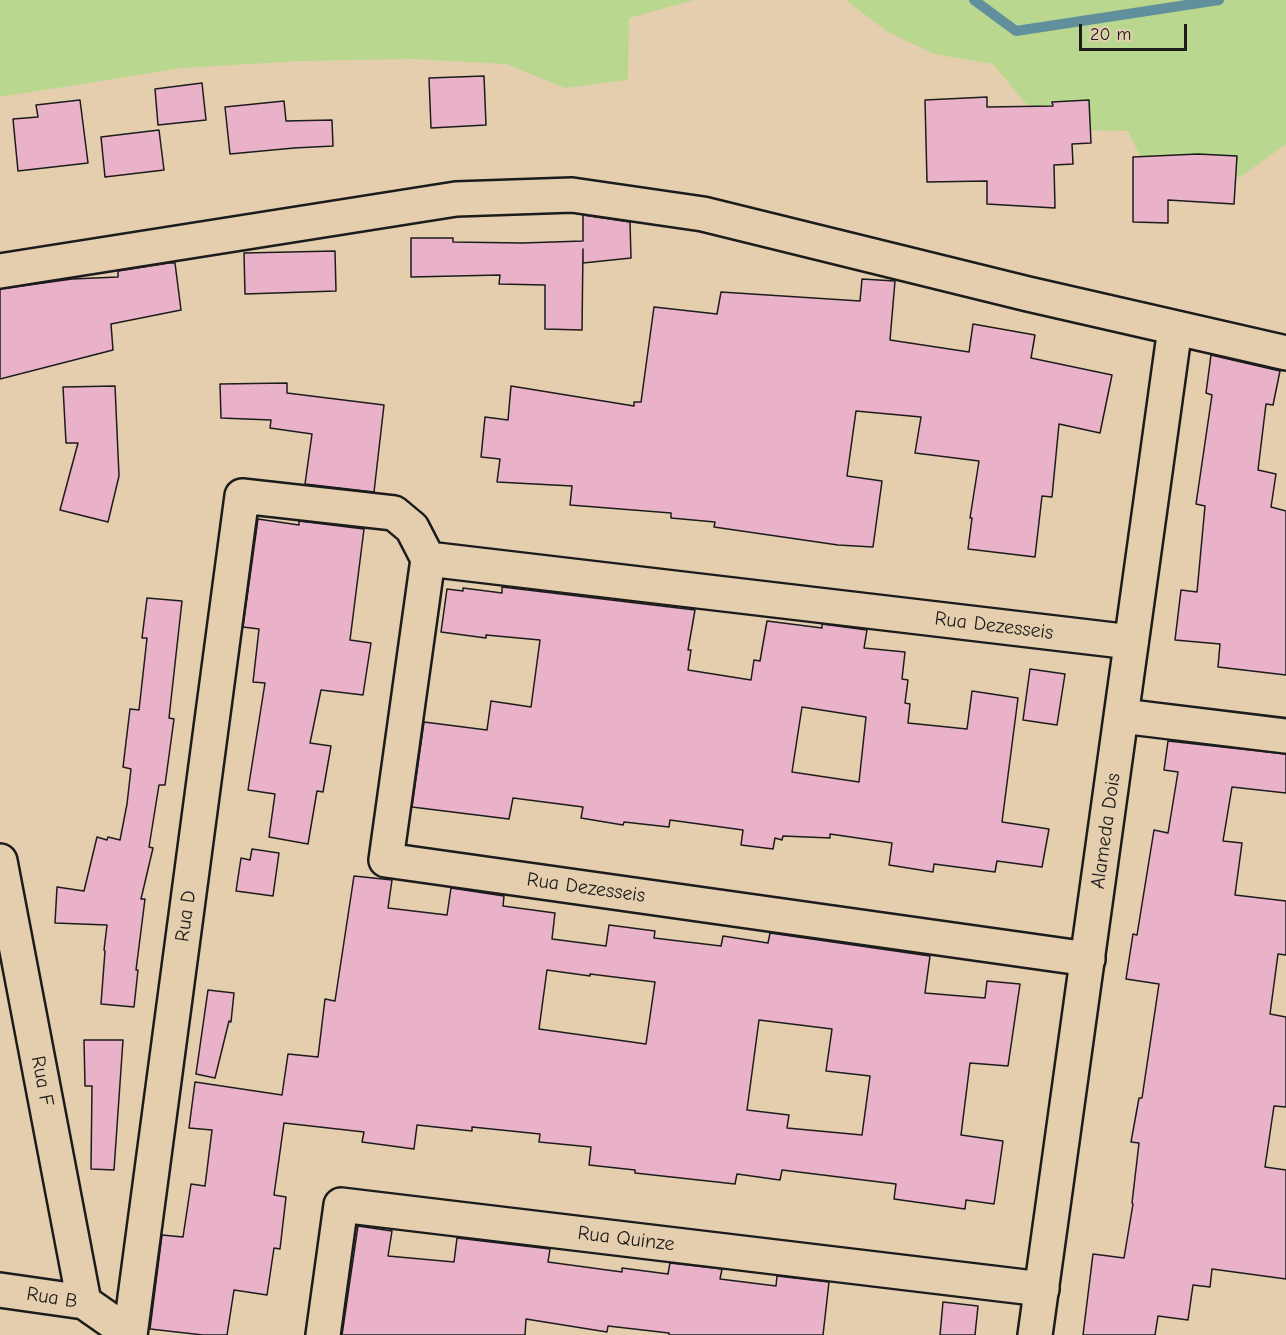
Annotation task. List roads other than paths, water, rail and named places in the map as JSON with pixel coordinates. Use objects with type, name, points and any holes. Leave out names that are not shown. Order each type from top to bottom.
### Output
[{"type":"street","points":[[0,271],[456,199],[572,195],[703,214],[1028,294],[1286,353]]},
{"type":"street","name":"Alameda Dois","points":[[1035,1335],[1175,328]]},
{"type":"street","name":"Rua D","points":[[130,1335],[242,496],[394,513],[412,528],[428,559]]},
{"type":"street","name":"Rua Dezesseis","points":[[1088,959],[386,860],[428,559],[1131,642]]},
{"type":"street","points":[[1122,716],[1286,736]]},
{"type":"street","name":"Rua F","points":[[0,861],[84,1302]]},
{"type":"street","name":"Rua Quinze","points":[[323,1335],[341,1205],[1042,1289]]},
{"type":"street","name":"Rua B","points":[[0,1290],[84,1302],[130,1335]]},
{"type":"waterway","points":[[974,0],[1016,31],[1219,0]]}]
